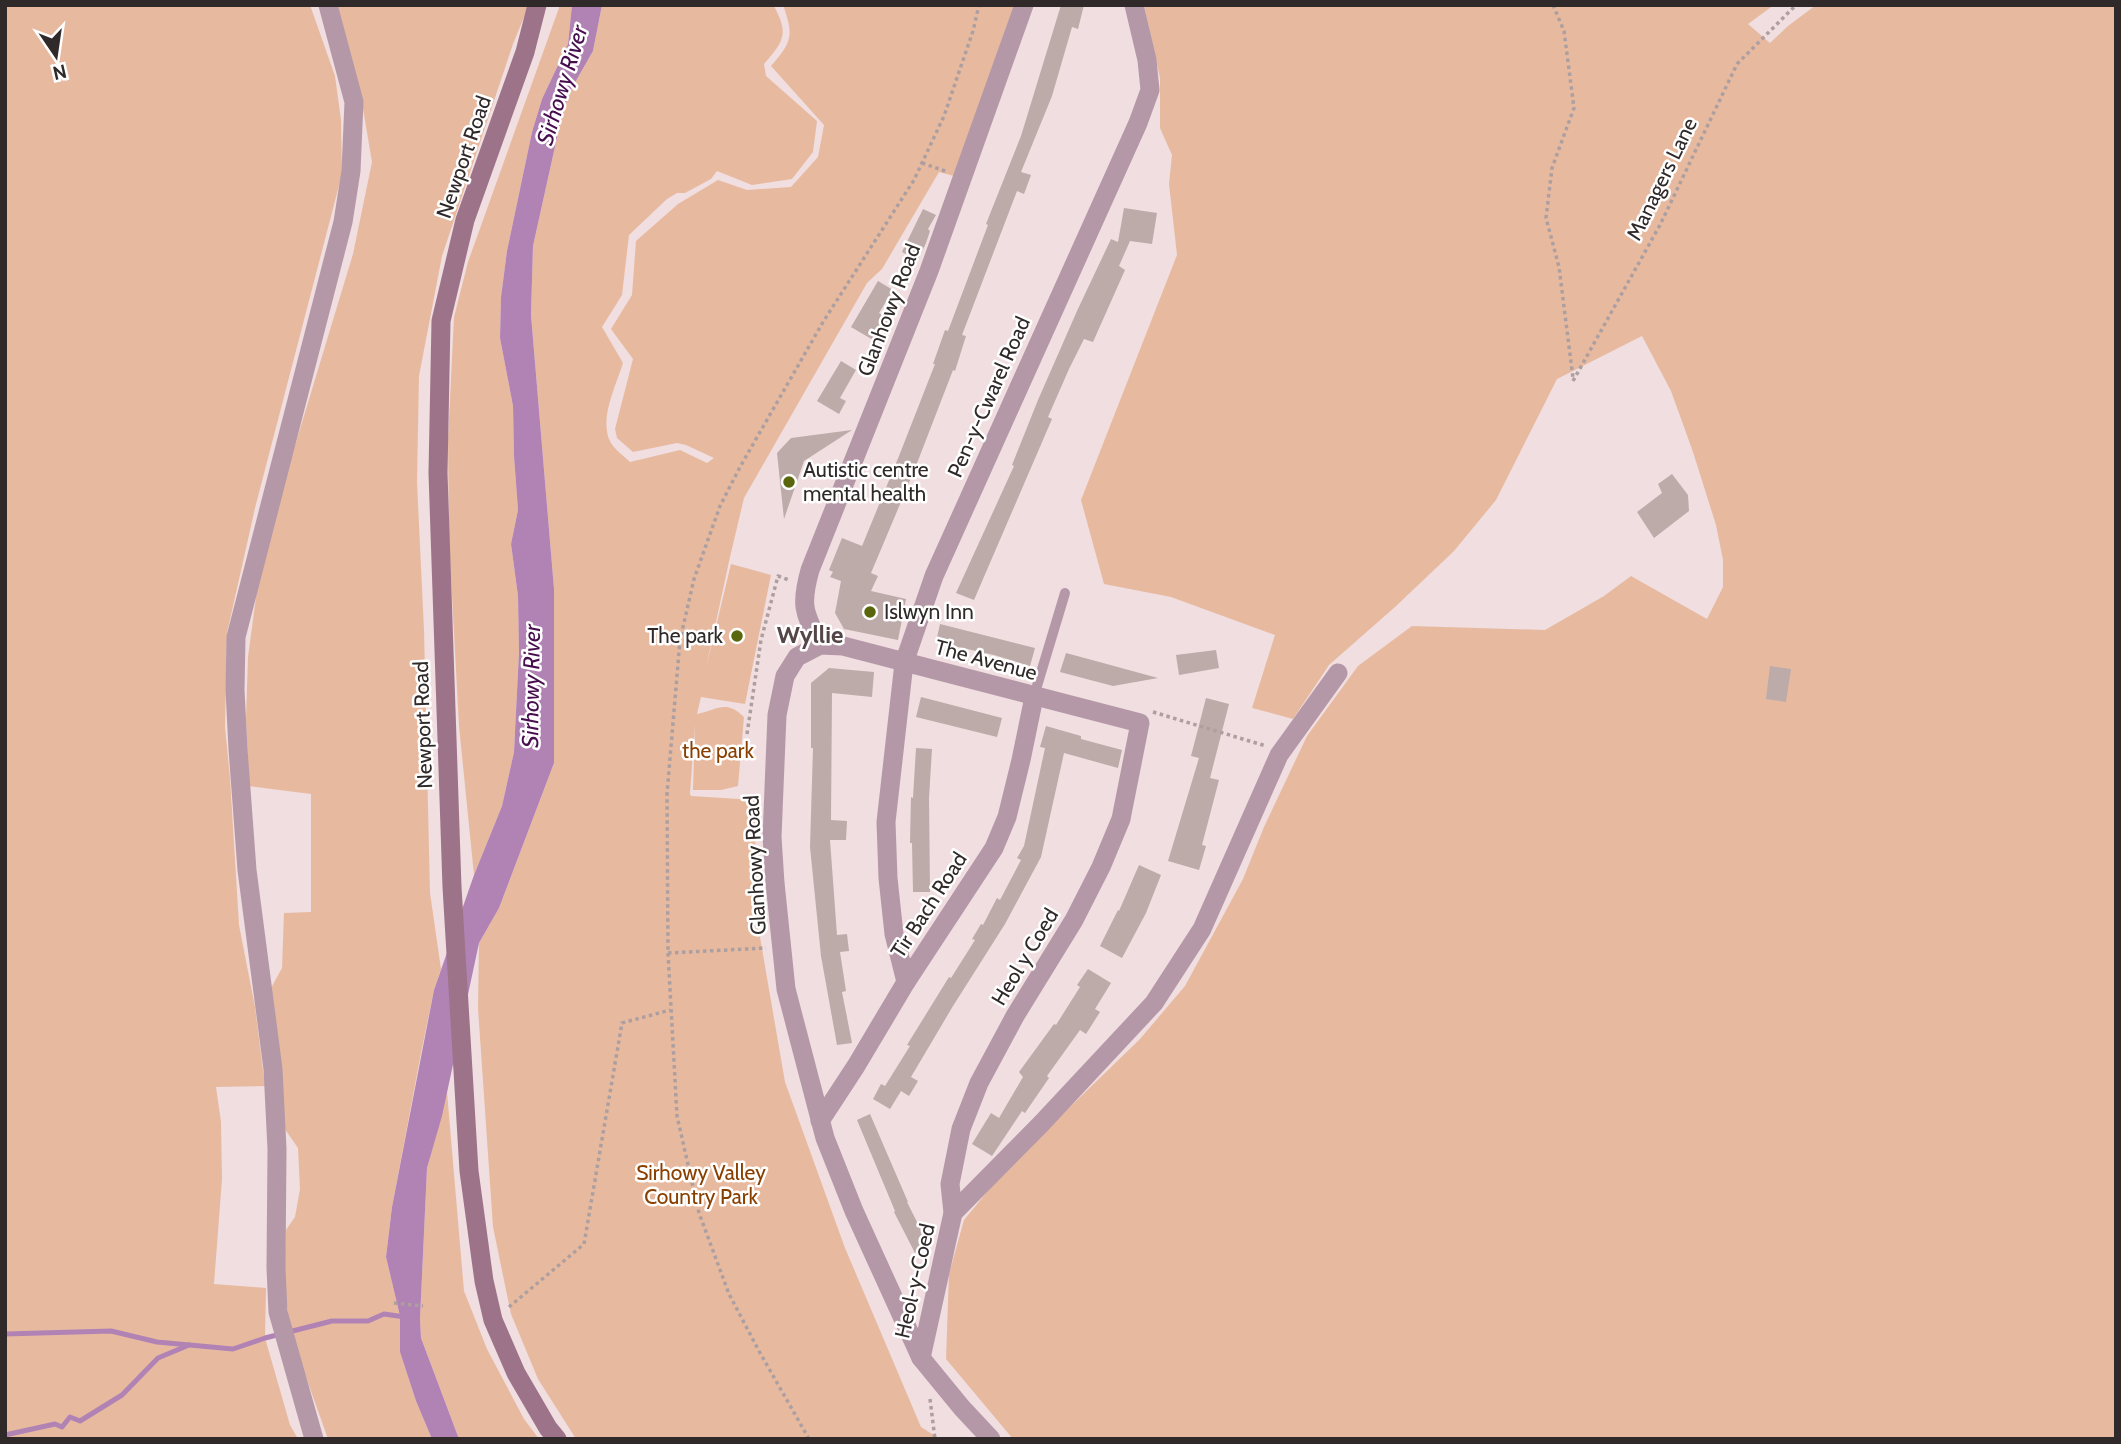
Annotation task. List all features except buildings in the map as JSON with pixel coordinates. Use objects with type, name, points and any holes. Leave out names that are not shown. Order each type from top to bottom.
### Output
[{"type":"main road","name":"Newport Road","points":[[537,5],[525,52],[465,220],[441,321],[438,486],[452,887],[469,1171],[484,1282],[493,1320],[516,1373],[557,1439]]},
{"type":"street","points":[[314,1439],[278,1312],[277,1149],[273,1069],[247,870],[235,690],[236,637],[343,222],[351,171],[354,102],[328,5]]},
{"type":"street","name":"Glanhowy Road","points":[[991,1439],[923,1360],[854,1211],[820,1121],[786,989],[772,837],[777,715],[785,676],[797,657],[820,645],[806,616],[803,594],[810,570],[893,366],[1024,5]]},
{"type":"street","name":"Pen-y-Cwarel Road","points":[[906,982],[894,934],[886,822],[904,663],[933,576],[1138,123],[1150,90],[1147,60],[1134,5]]},
{"type":"street","name":"The Avenue","points":[[820,645],[843,646],[1034,696],[1145,717]]},
{"type":"street","points":[[953,1213],[1041,1125],[1154,1003],[1202,929],[1282,750],[1338,673]]},
{"type":"street","name":"Tir Bach Road","points":[[820,1121],[906,982],[994,848],[1007,817],[1034,696]]},
{"type":"street","name":"Heol y Coed","points":[[953,1213],[950,1184],[961,1129],[979,1083],[1015,1016],[1074,920],[1101,867],[1121,819],[1145,717]]},
{"type":"street","name":"Heol-y-Coed","points":[[923,1360],[953,1213]]},
{"type":"lane","points":[[1034,696],[1065,593]]},
{"type":"path","points":[[809,1439],[729,1294],[699,1213],[677,1116],[668,953],[667,794],[680,640],[694,579],[720,506],[823,322],[914,180],[944,116],[979,5]]},
{"type":"path","name":"Managers Lane","points":[[1553,5],[1563,31],[1574,108],[1552,168],[1546,218],[1559,267],[1573,381],[1660,225],[1737,64],[1796,5]]},
{"type":"path","points":[[922,163],[963,176]]},
{"type":"path","points":[[747,734],[761,640],[778,576],[806,584]]},
{"type":"path","points":[[1145,717],[1282,750]]},
{"type":"path","points":[[668,953],[782,947]]},
{"type":"path","points":[[493,1320],[584,1244],[622,1023],[670,1010]]},
{"type":"path","points":[[394,1303],[423,1306]]},
{"type":"path","points":[[923,1360],[935,1439]]},
{"type":"green space","points":[[5,5],[310,5],[335,76],[341,120],[342,174],[255,508],[227,633],[225,727],[239,925],[255,1007],[265,1086],[216,1087],[221,1122],[222,1179],[214,1284],[266,1288],[265,1338],[290,1425],[298,1439],[5,1439]]},
{"type":"green space","points":[[336,5],[529,5],[513,44],[442,256],[419,376],[417,482],[424,630],[430,893],[441,969],[421,1053],[392,1207],[386,1257],[400,1316],[400,1352],[432,1439],[328,1439],[290,1332],[284,1278],[286,1230],[295,1217],[300,1189],[298,1148],[282,1125],[270,990],[282,968],[284,913],[311,912],[311,794],[249,786],[246,719],[248,657],[257,590],[290,462],[353,254],[372,162],[361,97]]},
{"type":"green space","points":[[560,5],[572,5],[568,44],[542,99],[532,132],[507,251],[501,297],[500,338],[513,406],[518,510],[511,544],[518,596],[519,652],[514,752],[502,806],[474,875],[459,726],[449,539],[448,440],[454,317],[468,262]]},
{"type":"green space","points":[[602,5],[774,6],[783,31],[780,43],[764,64],[766,76],[817,121],[813,152],[792,179],[752,185],[717,171],[711,179],[667,199],[629,235],[622,295],[602,327],[623,363],[607,414],[607,434],[613,446],[630,462],[680,450],[707,463],[714,458],[686,445],[677,443],[633,452],[617,438],[615,429],[633,359],[611,329],[632,295],[636,241],[678,204],[718,180],[747,190],[791,187],[818,157],[824,125],[771,66],[789,38],[789,24],[783,5],[1014,5],[954,176],[939,172],[882,269],[867,283],[744,498],[706,668],[731,564],[771,575],[745,704],[701,697],[697,714],[726,707],[744,717],[738,786],[721,790],[693,790],[695,724],[690,794],[755,800],[756,914],[785,1082],[845,1248],[921,1427],[940,1439],[576,1439],[538,1379],[511,1314],[493,1227],[478,1008],[479,943],[499,908],[554,763],[554,589],[531,315],[533,246],[569,93],[593,51]]},
{"type":"green space","points":[[1144,5],[1774,5],[1748,24],[1770,43],[1816,5],[2116,5],[2116,1439],[1013,1439],[946,1359],[949,1274],[964,1220],[1005,1170],[1140,1039],[1185,986],[1243,879],[1307,736],[1358,666],[1412,626],[1545,630],[1604,596],[1631,576],[1707,619],[1723,587],[1723,560],[1716,525],[1693,452],[1671,391],[1642,336],[1557,379],[1496,500],[1454,551],[1329,665],[1293,719],[1252,708],[1275,635],[1171,597],[1104,584],[1081,500],[1177,255],[1169,184],[1172,155],[1160,128],[1160,78]]},
{"type":"green space","points":[[447,1092],[464,1291],[487,1349],[524,1419],[539,1439],[459,1439],[421,1338],[427,1168]]},
{"type":"water","name":"Sirhowy River","points":[[572,5],[602,5],[593,51],[569,93],[558,133],[533,246],[531,315],[554,589],[554,763],[499,908],[479,943],[442,1116],[427,1168],[421,1338],[459,1439],[432,1439],[400,1352],[400,1316],[386,1257],[392,1207],[434,990],[474,875],[502,806],[514,752],[519,652],[518,596],[511,544],[518,510],[513,406],[500,338],[501,297],[507,251],[532,132],[542,99],[568,44]]},
{"type":"waterway","points":[[5,1334],[111,1331],[157,1342],[233,1349],[332,1321],[368,1321],[384,1314],[405,1317]]},
{"type":"waterway","points":[[5,1435],[55,1424],[62,1427],[70,1417],[80,1421],[122,1395],[158,1358],[189,1345]]},
{"type":"place","name":"Autistic centre mental health","points":[[789,482]]},
{"type":"place","name":"Islwyn Inn","points":[[870,612]]},
{"type":"place","name":"The park","points":[[737,636]]},
{"type":"district","name":"Wyllie","points":[[810,635]]},
{"type":"park label","name":"the park","points":[[718,751]]},
{"type":"park label","name":"Sirhowy Valley Country Park","points":[[701,1185]]}]
